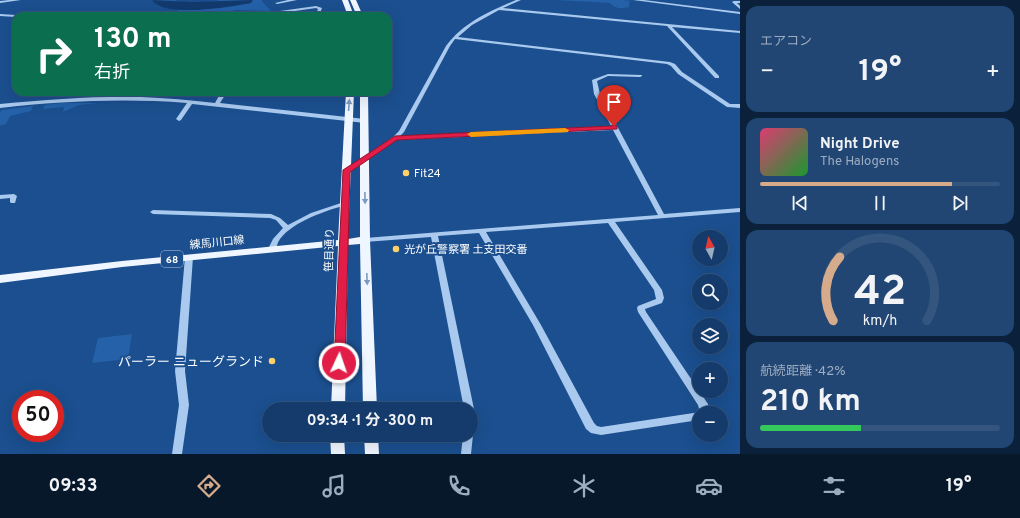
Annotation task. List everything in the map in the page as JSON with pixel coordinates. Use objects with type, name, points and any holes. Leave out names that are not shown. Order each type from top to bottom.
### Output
[{"type":"main road","points":[[345,0],[350,12]]},
{"type":"main road","points":[[353,0],[358,12]]},
{"type":"main road","name":"笹目通り","points":[[338,402],[344,204],[350,96]]},
{"type":"main road","points":[[364,96],[370,402]]},
{"type":"main road","name":"練馬川口線","points":[[0,280],[42,273],[366,240]]},
{"type":"main road","points":[[337,442],[338,454]]},
{"type":"main road","points":[[371,442],[372,454]]},
{"type":"street","points":[[0,2],[19,0]]},
{"type":"street","points":[[277,3],[295,0]]},
{"type":"street","points":[[346,172],[395,138],[401,132],[448,46],[466,27],[512,2],[519,0]]},
{"type":"street","points":[[634,0],[740,13]]},
{"type":"street","points":[[733,1],[740,2]]},
{"type":"street","points":[[733,1],[740,8]]},
{"type":"street","points":[[290,2],[302,9]]},
{"type":"street","points":[[280,12],[316,7],[320,8],[318,12]]},
{"type":"street","points":[[499,9],[740,32]]},
{"type":"street","points":[[0,15],[12,16]]},
{"type":"street","points":[[669,26],[717,76]]},
{"type":"street","points":[[455,38],[668,63],[673,65],[680,73],[729,106],[740,106]]},
{"type":"street","points":[[640,76],[608,75],[594,80],[597,94],[662,216]]},
{"type":"street","points":[[216,105],[222,96]]},
{"type":"street","points":[[0,106],[59,100],[142,99],[216,105],[365,121]]},
{"type":"street","points":[[179,119],[190,103]]},
{"type":"street","points":[[395,138],[614,128]]},
{"type":"street","points":[[0,197],[14,196],[13,202]]},
{"type":"street","points":[[272,249],[273,243],[287,228],[322,210],[344,204]]},
{"type":"street","points":[[366,240],[740,210]]},
{"type":"street","points":[[153,212],[271,216],[278,219],[287,228]]},
{"type":"street","points":[[610,220],[658,290],[660,298],[659,301],[641,308],[642,312],[704,406]]},
{"type":"street","points":[[481,230],[537,325],[590,426],[595,430],[601,431],[692,417]]},
{"type":"street","points":[[434,234],[468,402]]},
{"type":"street","points":[[177,454],[184,405],[180,372],[189,257]]},
{"type":"street","points":[[466,454],[467,442]]},
{"type":"shaded area","points":[[152,0],[175,0],[189,5],[221,0],[261,0],[271,11],[236,10],[227,12],[176,12],[180,9]]},
{"type":"shaded area","points":[[555,0],[632,1],[629,2],[629,7],[621,8],[610,3]]},
{"type":"shaded area","points":[[61,103],[98,103],[79,105],[63,112],[64,107],[43,109],[45,105]]},
{"type":"shaded area","points":[[33,106],[31,111],[10,116],[6,124],[0,126],[0,112],[2,110]]},
{"type":"shaded area","points":[[132,334],[128,359],[92,363],[98,338]]},
{"type":"waterway","points":[[159,0],[192,6],[213,5],[246,0]]},
{"type":"slow traffic","points":[[471,134],[565,130]]},
{"type":"place","name":"Fit24","points":[[406,173]]},
{"type":"place","name":"光が丘警察署 土支田交番","points":[[396,249]]},
{"type":"place","name":"パーラー ニューグランド","points":[[272,361]]},
{"type":"route","points":[[339,363],[346,172],[395,138],[614,128],[614,126]]}]
